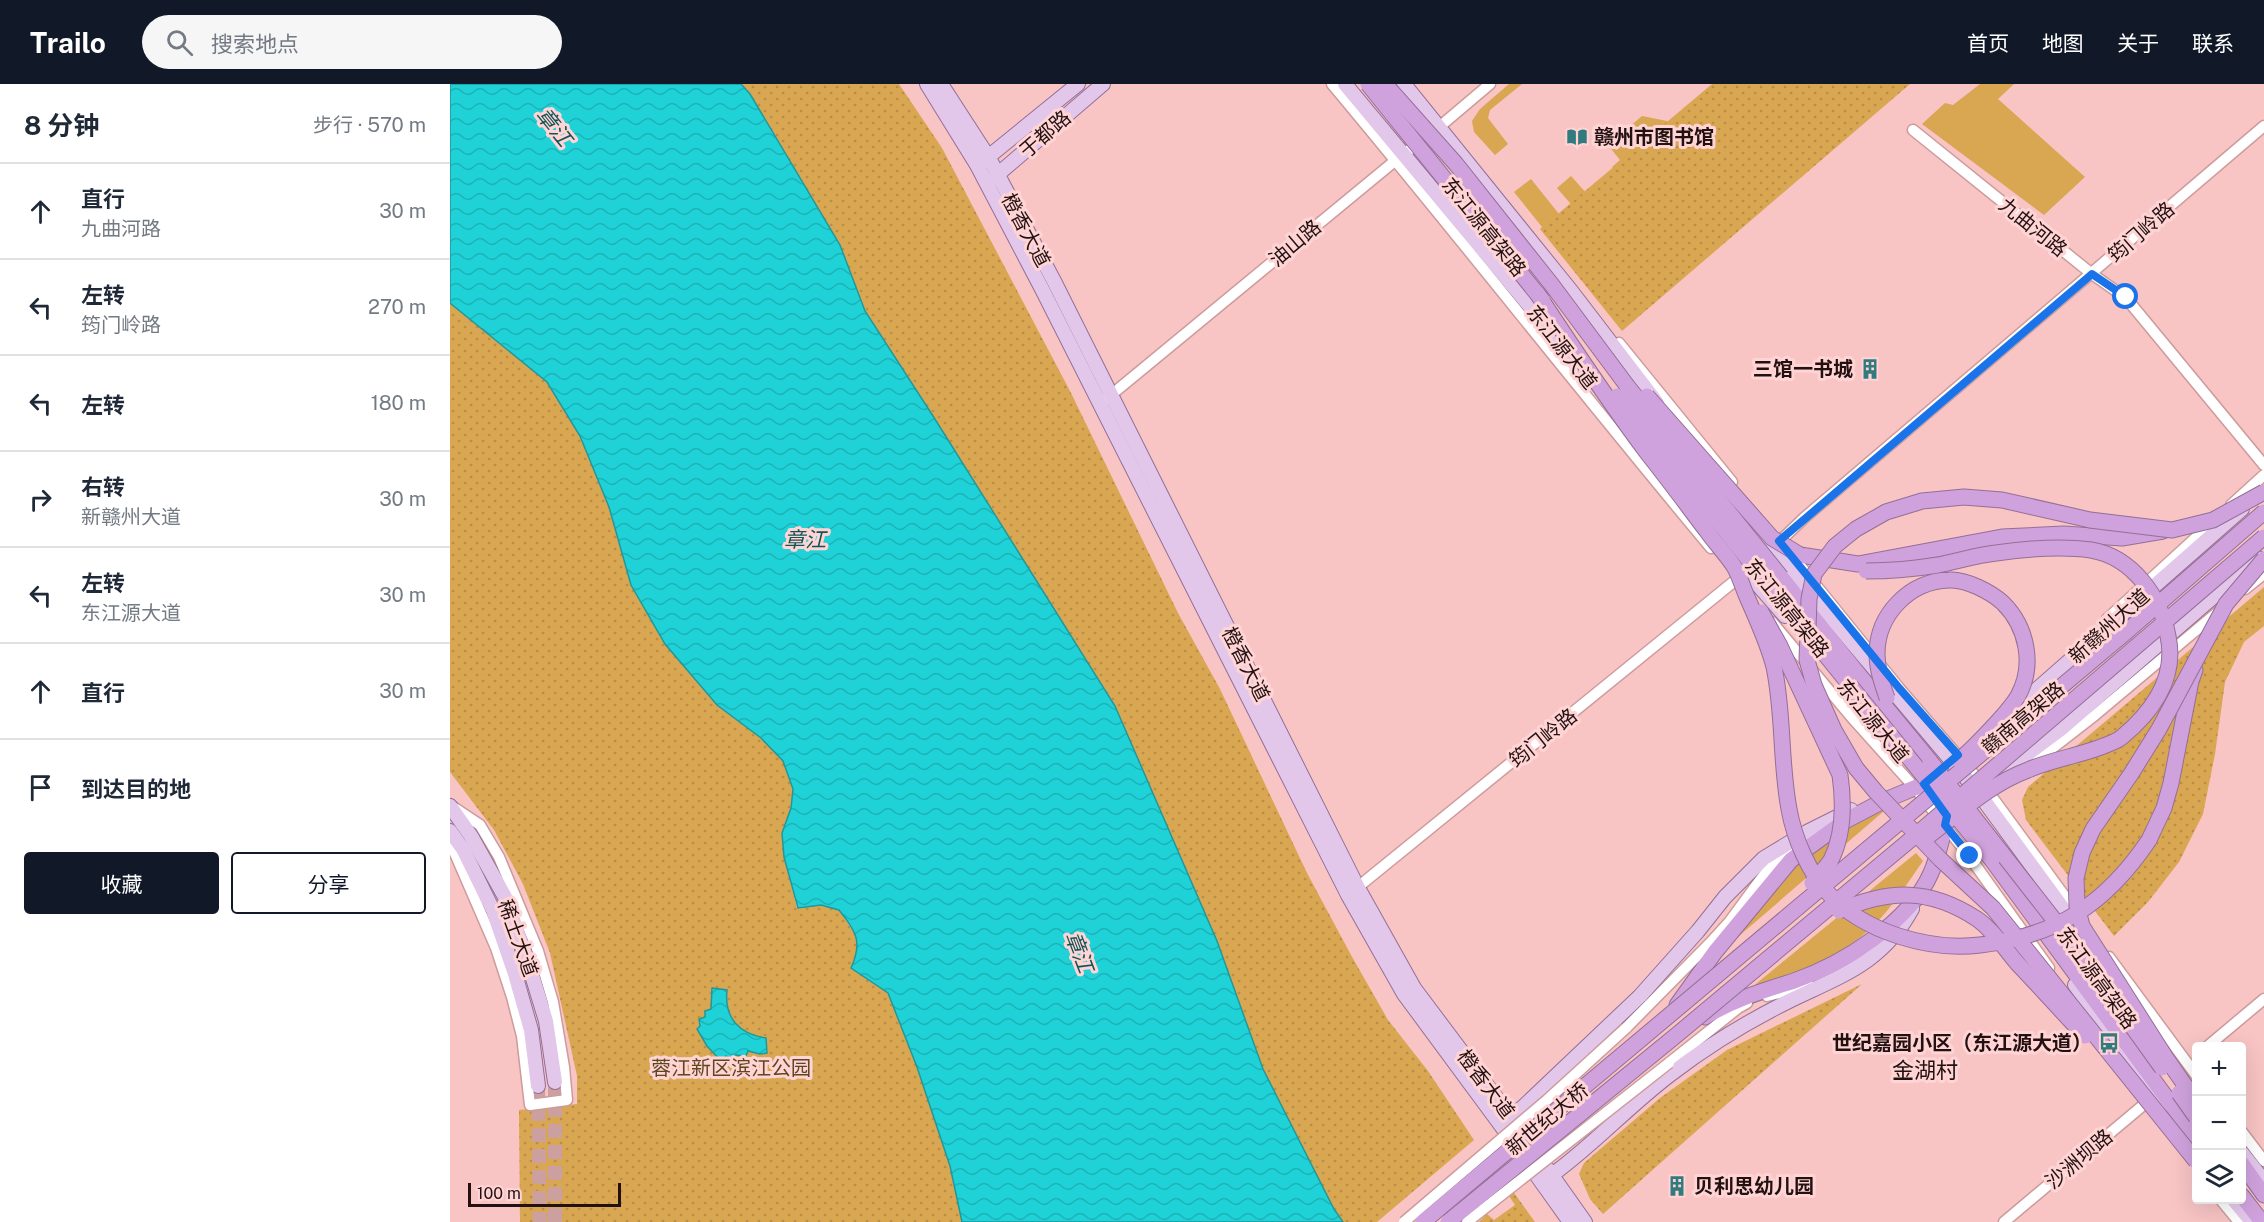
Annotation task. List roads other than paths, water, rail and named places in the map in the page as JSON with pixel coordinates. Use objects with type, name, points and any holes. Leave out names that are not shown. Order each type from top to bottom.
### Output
[{"type":"highway","points":[[1358,84],[1445,179]]},
{"type":"highway","name":"东江源高架路","points":[[1368,84],[1537,293],[1617,397],[1992,860],[2192,1133]]},
{"type":"highway","name":"东江源高架路","points":[[1385,84],[1456,164],[1552,285],[1635,396],[1930,761],[2073,944],[2192,1111]]},
{"type":"highway","points":[[1394,84],[1456,164]]},
{"type":"highway","points":[[1552,285],[1772,538],[1800,555],[1841,569],[1897,571],[2014,550],[2034,548],[2091,550],[2119,561],[2148,587],[2163,614],[2170,645],[2164,686],[2153,707],[2144,718],[2119,740],[2079,755],[2027,770],[1993,787],[1892,864],[1828,906]]},
{"type":"highway","points":[[1537,293],[1611,404],[1736,574],[1769,625],[1840,775],[1843,798],[1842,820],[1830,860],[1804,893],[1670,1016]]},
{"type":"highway","points":[[1800,555],[1858,564],[2002,537],[2064,534],[2122,538],[2172,530],[2213,520],[2264,490]]},
{"type":"highway","points":[[2172,530],[2090,520],[2002,500],[1964,497],[1922,501],[1886,512],[1835,546],[1815,574],[1809,599],[1808,660],[1814,684],[1834,730],[1856,768],[1940,859],[1993,908],[2192,1156]]},
{"type":"highway","name":"赣南高架路","points":[[1670,1016],[2125,633],[2264,512]]},
{"type":"highway","name":"赣南高架路","points":[[1679,1033],[1919,832],[2264,537]]},
{"type":"highway","points":[[2193,1096],[2082,926],[2077,906],[2076,878],[2082,853],[2093,829],[2131,774],[2226,604],[2264,559]]},
{"type":"highway","points":[[1736,574],[1773,664],[1780,702],[1784,772],[1789,809],[1794,831],[1805,856],[1829,895],[1852,912],[1874,927],[1923,942],[1965,947],[2017,940],[2063,922],[2106,893],[2149,840],[2164,808],[2175,767],[2191,681],[2205,645]]},
{"type":"highway","points":[[1807,900],[1890,816],[1968,752],[2018,697],[2026,675],[2026,645],[2020,626],[2009,609],[1993,594],[1977,586],[1951,579],[1932,583],[1906,594],[1890,611],[1879,634],[1876,653],[1878,670],[1887,698],[1930,761]]},
{"type":"highway","points":[[1670,1016],[1715,952],[1791,860],[1845,821],[1920,786]]},
{"type":"highway","points":[[1679,1033],[1716,1010],[1757,992],[1825,969],[1854,953],[1875,939],[1923,888]]},
{"type":"highway","points":[[1679,1033],[1833,914],[1872,899],[1910,894],[1930,897],[1978,920],[2056,1006],[2149,1100]]},
{"type":"highway","name":"新世纪大桥","points":[[1424,1222],[1670,1016]]},
{"type":"highway","name":"新世纪大桥","points":[[1448,1222],[1679,1033]]},
{"type":"highway","points":[[2246,1171],[2264,1196]]},
{"type":"highway","points":[[2246,1178],[2264,1196]]},
{"type":"highway","points":[[2246,1202],[2262,1222]]},
{"type":"highway","points":[[2235,1204],[2251,1222]]},
{"type":"main road","name":"橙香大道","points":[[927,84],[983,161]]},
{"type":"main road","name":"橙香大道","points":[[941,84],[992,180],[1055,283],[1106,399],[1353,891],[1414,988],[1546,1179],[1570,1222]]},
{"type":"main road","points":[[983,161],[1078,84]]},
{"type":"main road","name":"于都路","points":[[992,180],[1103,84]]},
{"type":"main road","name":"东江源大道","points":[[1345,84],[1400,157],[1528,304],[1682,496],[1862,706],[1946,820],[2022,910],[2149,1100],[2195,1150]]},
{"type":"main road","name":"东江源大道","points":[[1404,84],[1441,126],[1776,544],[1984,791],[2188,1063]]},
{"type":"main road","name":"新赣州大道","points":[[1920,786],[2028,698],[2264,490]]},
{"type":"main road","points":[[1546,1179],[1697,1055],[1787,1002],[1832,983],[1859,967],[1882,949],[1901,928],[1931,872],[1946,820],[2061,729],[2264,553]]},
{"type":"main road","points":[[1505,1120],[1522,1108],[1640,996],[1706,922],[1725,897],[1764,858],[1822,824],[1879,799]]},
{"type":"main road","name":"稀土大道","points":[[450,806],[471,836],[505,897],[546,1021],[555,1082]]},
{"type":"main road","name":"稀土大道","points":[[450,831],[463,849],[493,910],[531,1030],[538,1086]]},
{"type":"main road","points":[[2246,1159],[2264,1181]]},
{"type":"main road","name":"橙香大道","points":[[1546,1179],[1585,1222]]},
{"type":"street","points":[[1332,84],[1400,157],[1593,407],[1736,574],[1854,720],[1920,786],[1879,799],[1822,827],[1785,854],[1769,868],[1730,921],[1711,942],[1626,1028],[1547,1100],[1404,1222]]},
{"type":"street","points":[[1412,84],[1441,126]]},
{"type":"street","name":"油山路","points":[[1106,399],[1490,84]]},
{"type":"street","name":"筠门岭路","points":[[1776,544],[2264,126]]},
{"type":"street","name":"九曲河路","points":[[1913,130],[2092,274],[2126,297],[2264,465]]},
{"type":"street","points":[[1955,758],[2264,475]]},
{"type":"street","name":"筠门岭路","points":[[1353,891],[1736,574]]},
{"type":"street","points":[[1984,791],[2095,715],[2264,574]]},
{"type":"street","points":[[450,806],[480,825],[500,857],[538,951],[554,1002],[567,1100],[530,1105],[522,1036],[512,997],[496,948],[450,842]]},
{"type":"street","points":[[1467,1222],[1738,1008],[1765,996],[1793,991],[1831,978],[1882,949]]},
{"type":"street","points":[[2214,1042],[2264,999]]},
{"type":"street","points":[[2149,1100],[2192,1163]]},
{"type":"street","name":"沙洲坝路","points":[[2004,1222],[2149,1100]]},
{"type":"street","points":[[2246,1138],[2264,1161]]},
{"type":"street","points":[[2224,1204],[2239,1222]]},
{"type":"water","name":"章江","points":[[450,84],[741,84],[750,94],[840,245],[865,311],[1115,706],[1217,941],[1263,1069],[1334,1209],[1343,1222],[962,1222],[950,1166],[917,1067],[888,993],[851,968],[857,951],[856,937],[850,924],[839,910],[821,905],[798,908],[784,857],[782,833],[791,808],[793,789],[783,761],[761,738],[717,705],[665,644],[631,585],[609,507],[580,436],[547,382],[450,303]]},
{"type":"water","points":[[712,988],[727,990],[728,1009],[735,1023],[748,1033],[766,1038],[767,1053],[748,1051],[746,1056],[736,1055],[731,1059],[726,1056],[721,1061],[707,1046],[697,1029],[700,1026],[699,1019],[705,1017],[705,1011],[711,1009]]},
{"type":"tunnel","points":[[555,1082],[555,1222]]},
{"type":"tunnel","points":[[538,1086],[540,1222]]},
{"type":"place","name":"赣州市图书馆","points":[[1577,137]]},
{"type":"place","name":"三馆一书城","points":[[1870,369]]},
{"type":"place","name":"世纪嘉园小区（东江源大道）","points":[[2109,1043]]},
{"type":"place","name":"贝利思幼儿园","points":[[1677,1186]]},
{"type":"district","name":"金湖村","points":[[1925,1070]]},
{"type":"park label","name":"蓉江新区滨江公园","points":[[731,1068]]}]
